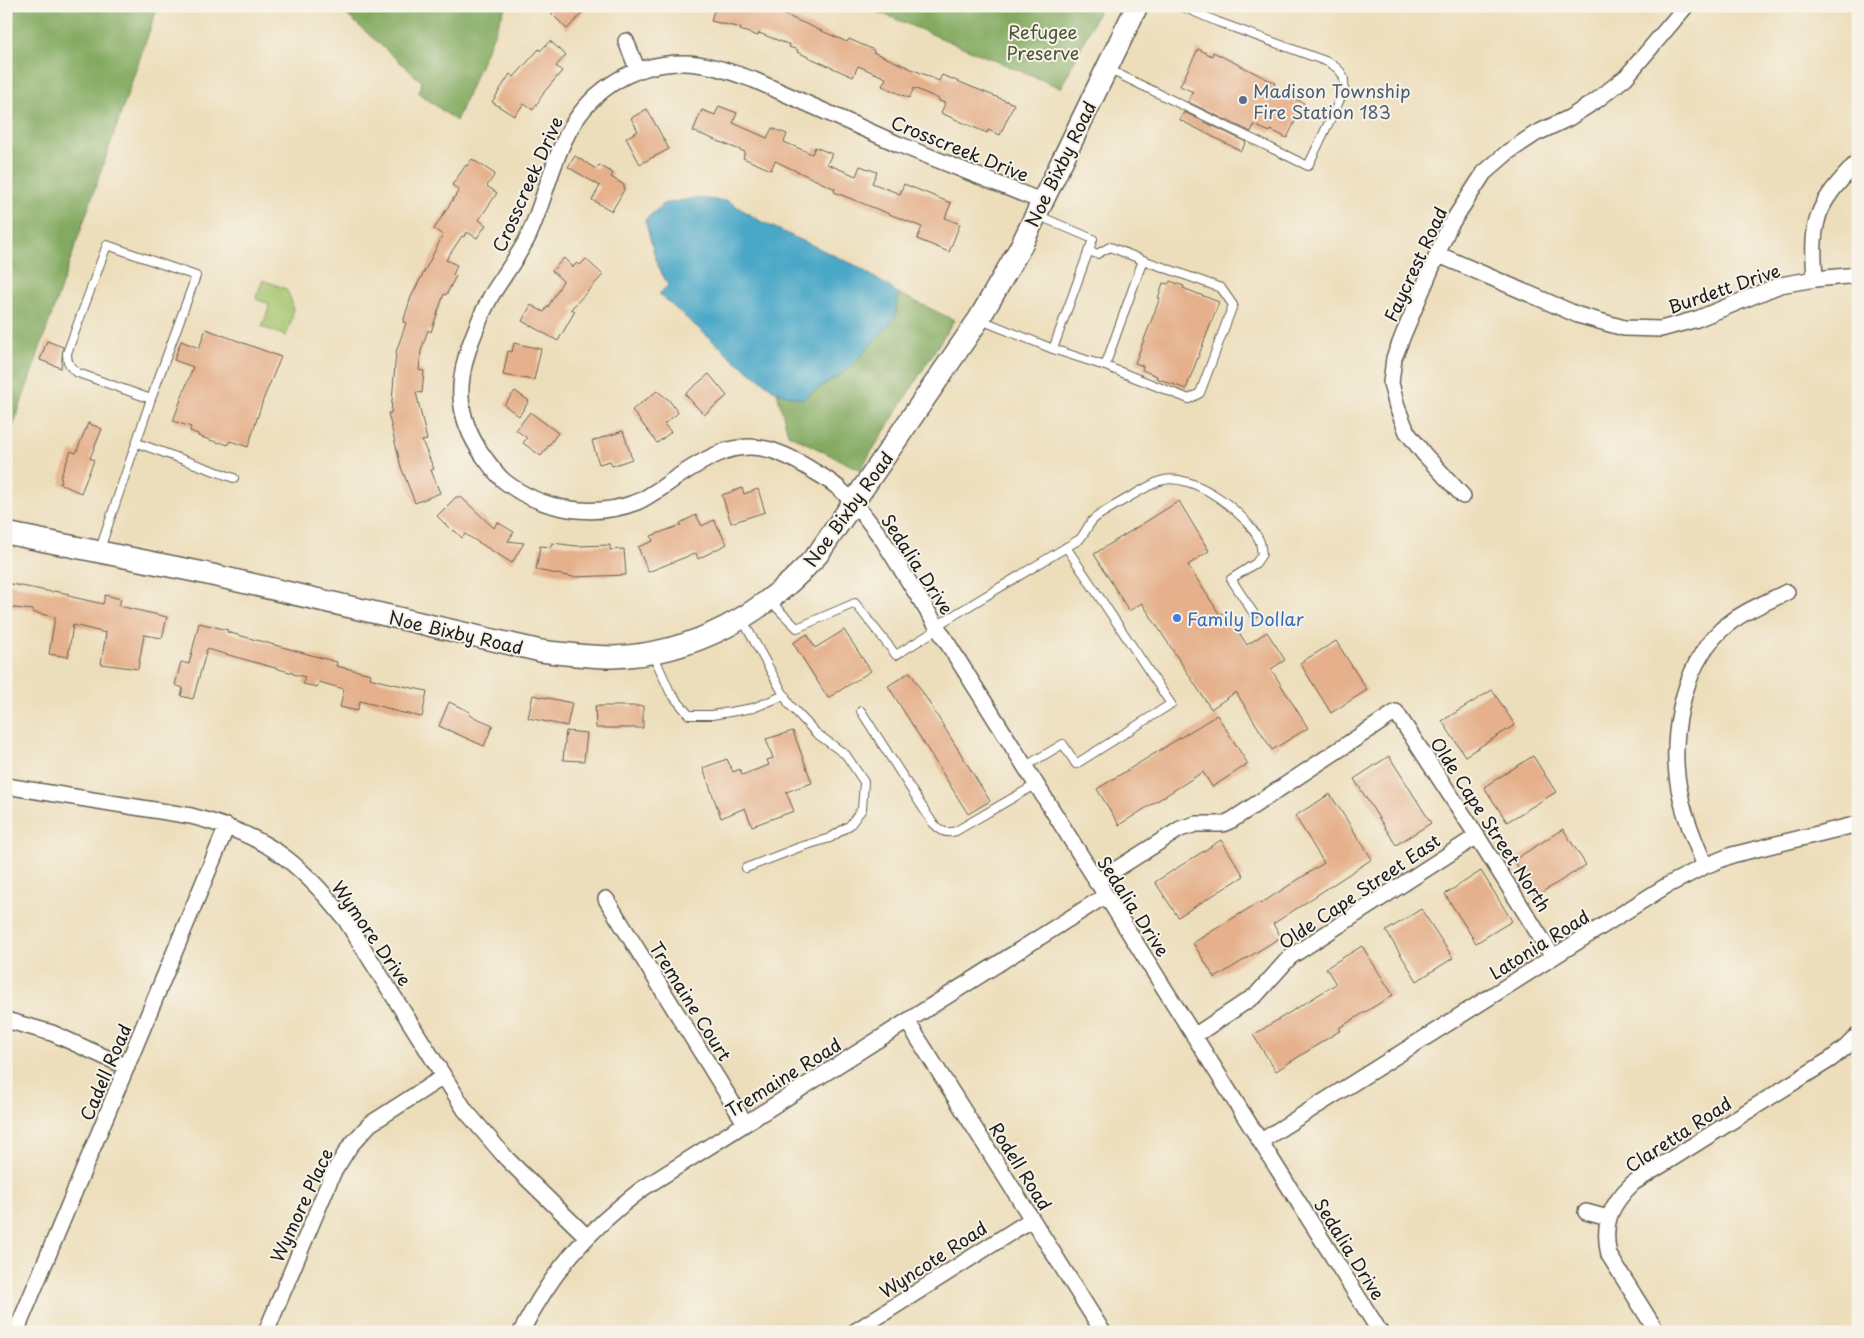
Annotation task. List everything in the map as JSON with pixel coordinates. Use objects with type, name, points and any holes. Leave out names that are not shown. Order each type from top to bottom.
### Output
[{"type":"street","name":"Noe Bixby Road","points":[[6,533],[199,572],[541,651],[582,656],[613,656],[652,652],[704,637],[742,620],[790,584],[818,554],[979,320],[1020,248],[1137,6]]},
{"type":"street","name":"Faycrest Road","points":[[1463,496],[1424,454],[1408,432],[1397,407],[1391,383],[1394,358],[1449,227],[1484,173],[1508,152],[1535,134],[1568,118],[1597,100],[1626,77],[1686,6]]},
{"type":"street","points":[[626,41],[638,70]]},
{"type":"street","name":"Crosscreek Drive","points":[[854,503],[830,481],[792,457],[776,450],[756,447],[721,452],[700,462],[640,501],[616,508],[568,510],[538,502],[519,492],[501,479],[471,439],[463,413],[462,368],[480,318],[490,298],[512,266],[528,236],[552,170],[572,126],[584,109],[613,81],[638,70],[657,66],[683,63],[706,66],[754,80],[1038,208]]},
{"type":"street","points":[[1815,279],[1814,246],[1817,219],[1829,195],[1858,160]]},
{"type":"street","name":"Burdett Drive","points":[[1437,254],[1578,315],[1624,328],[1661,329],[1697,319],[1780,286],[1815,279],[1858,275]]},
{"type":"street","name":"Sedalia Drive","points":[[854,503],[884,542],[1380,1332]]},
{"type":"street","points":[[1705,866],[1689,827],[1680,796],[1676,763],[1678,728],[1683,697],[1694,668],[1720,630],[1738,616],[1787,592]]},
{"type":"street","name":"Olde Cape Street North","points":[[1096,882],[1180,829],[1196,824],[1223,824],[1232,820],[1396,712],[1553,957]]},
{"type":"street","name":"Wymore Drive","points":[[6,786],[191,816],[227,826],[262,841],[296,865],[321,889],[345,919],[465,1110],[507,1159],[586,1236]]},
{"type":"street","name":"Cadell Road","points":[[16,1332],[227,826]]},
{"type":"street","name":"Latonia Road","points":[[1261,1141],[1666,886],[1705,866],[1732,855],[1857,828]]},
{"type":"street","name":"Olde Cape Street East","points":[[1194,1036],[1256,995],[1290,957],[1477,836]]},
{"type":"street","name":"Tremaine Road","points":[[521,1332],[549,1283],[586,1236],[613,1211],[642,1189],[1105,896]]},
{"type":"street","name":"Tremaine Court","points":[[606,899],[745,1123]]},
{"type":"street","points":[[6,1020],[52,1034],[127,1067]]},
{"type":"street","name":"Rodell Road","points":[[908,1021],[1103,1332]]},
{"type":"street","name":"Claretta Road","points":[[1656,1332],[1609,1255],[1606,1242],[1608,1218],[1614,1203],[1633,1183],[1831,1059],[1846,1048],[1858,1035]]},
{"type":"street","name":"Wymore Place","points":[[266,1332],[333,1173],[350,1146],[370,1124],[443,1077]]},
{"type":"street","points":[[1586,1212],[1608,1218]]},
{"type":"street","name":"Wyncote Road","points":[[854,1332],[1032,1219]]},
{"type":"lane","points":[[1106,68],[1308,166],[1344,93],[1344,76],[1339,68],[1328,62],[1218,22],[1180,6]]},
{"type":"lane","points":[[1038,208],[1092,239],[1054,349]]},
{"type":"lane","points":[[99,551],[151,399],[196,276],[107,244],[67,353],[67,361],[78,373],[151,399]]},
{"type":"lane","points":[[979,320],[1189,399],[1200,393],[1233,305],[1221,288],[1110,247],[1097,254],[1088,251]]},
{"type":"lane","points":[[1105,366],[1143,260]]},
{"type":"lane","points":[[137,443],[234,478]]},
{"type":"lane","points":[[769,600],[797,628],[855,602],[896,655],[1080,539],[1093,519],[1160,480],[1175,480],[1195,485],[1231,507],[1260,542],[1262,554],[1256,563],[1231,579],[1254,614]]},
{"type":"lane","points":[[1024,767],[1063,744],[1076,764],[1171,704],[1066,547]]},
{"type":"lane","points":[[742,620],[789,704],[816,733],[846,755],[864,782],[862,809],[850,825],[830,838],[800,847],[746,868]]},
{"type":"lane","points":[[652,652],[670,692],[689,715],[712,715],[753,708],[784,695]]},
{"type":"lane","points":[[861,711],[932,822],[942,831],[947,833],[956,831],[1036,785]]},
{"type":"green space","points":[[6,6],[158,6],[6,447]]},
{"type":"green space","points":[[337,6],[506,6],[456,121],[419,93],[422,82]]},
{"type":"green space","name":"Refugee Preserve","points":[[864,6],[1101,6],[1061,88]]},
{"type":"green space","points":[[263,280],[286,289],[292,302],[293,312],[286,336],[262,327],[269,308],[268,303],[257,300],[256,297]]},
{"type":"green space","points":[[898,293],[954,320],[860,470],[788,434],[777,392],[802,399],[895,318]]},
{"type":"water","points":[[695,198],[728,201],[762,222],[857,266],[898,293],[895,318],[849,369],[802,399],[777,392],[736,361],[659,294],[668,285],[657,264],[645,220],[663,204]]},
{"type":"building","points":[[544,6],[589,6],[567,29]]},
{"type":"building","points":[[715,6],[785,6],[783,14],[847,42],[849,39],[874,50],[873,52],[939,81],[942,75],[1014,104],[1000,135],[988,130],[987,133],[941,113],[945,103],[914,88],[909,98],[882,86],[886,78],[858,66],[853,77],[797,52],[798,50],[789,47],[790,45],[759,33],[758,36],[740,30],[741,28],[711,21]]},
{"type":"building","points":[[550,41],[566,55],[556,66],[562,71],[545,91],[533,110],[524,104],[514,116],[492,102],[510,74],[514,77],[539,49],[540,51]]},
{"type":"building","name":"Madison Township Fire Station 183","points":[[1198,49],[1212,56],[1213,52],[1275,83],[1273,88],[1304,103],[1287,138],[1271,130],[1270,132],[1254,125],[1251,132],[1188,102],[1193,92],[1180,86]]},
{"type":"building","points":[[719,106],[737,113],[733,123],[767,138],[772,128],[787,134],[784,142],[812,154],[815,147],[832,154],[827,164],[856,176],[860,166],[877,172],[872,183],[900,194],[904,184],[951,203],[945,218],[960,224],[949,252],[917,239],[922,227],[834,192],[835,189],[775,161],[771,170],[743,158],[745,152],[693,131],[702,110],[715,115]]},
{"type":"building","points":[[647,109],[669,149],[640,164],[626,138],[638,131],[631,118]]},
{"type":"building","points":[[1184,112],[1246,142],[1241,151],[1180,120]]},
{"type":"building","points":[[575,156],[596,169],[599,165],[613,173],[611,177],[624,185],[624,190],[612,211],[592,200],[600,186],[568,167]]},
{"type":"building","points":[[472,159],[495,174],[487,186],[497,193],[479,220],[486,225],[477,238],[467,232],[464,237],[462,236],[446,260],[457,265],[453,275],[456,276],[446,295],[444,294],[431,332],[428,330],[421,351],[419,370],[424,371],[422,393],[416,392],[427,440],[422,441],[434,469],[431,470],[440,493],[415,503],[401,467],[388,413],[391,413],[396,352],[406,323],[403,322],[411,297],[443,235],[434,229],[459,190],[452,185]]},
{"type":"building","points":[[564,258],[573,267],[577,263],[580,265],[586,259],[603,275],[571,309],[575,311],[558,341],[522,321],[531,305],[544,312],[548,307],[563,281],[552,271]]},
{"type":"building","points":[[1170,281],[1219,302],[1186,389],[1156,378],[1157,376],[1142,370],[1143,366],[1135,363],[1160,298],[1158,298],[1163,283],[1168,284]]},
{"type":"building","points":[[206,329],[281,357],[263,400],[248,447],[230,441],[228,445],[198,436],[198,434],[190,431],[191,427],[173,421],[193,367],[174,360],[181,341],[199,348]]},
{"type":"building","points":[[47,341],[63,347],[61,368],[40,360]]},
{"type":"building","points":[[514,343],[541,349],[534,380],[503,375],[508,351],[512,352]]},
{"type":"building","points":[[709,374],[727,396],[704,415],[685,394]]},
{"type":"building","points":[[515,391],[529,401],[519,416],[504,405]]},
{"type":"building","points":[[657,391],[669,400],[678,413],[664,424],[671,432],[657,443],[632,410]]},
{"type":"building","points":[[530,412],[558,433],[541,456],[523,443],[527,438],[516,430]]},
{"type":"building","points":[[88,423],[102,429],[90,458],[94,460],[81,493],[60,484],[62,479],[60,478],[71,451],[76,453]]},
{"type":"building","points":[[623,431],[632,459],[612,466],[610,461],[599,464],[592,441]]},
{"type":"building","points":[[742,488],[744,494],[758,489],[765,512],[731,523],[722,495]]},
{"type":"building","points":[[456,497],[461,497],[494,528],[497,522],[514,532],[508,541],[524,543],[512,563],[465,534],[462,538],[437,516]]},
{"type":"building","points":[[1179,501],[1209,551],[1188,565],[1220,615],[1225,611],[1247,645],[1267,632],[1285,660],[1271,669],[1308,728],[1272,750],[1236,692],[1211,709],[1142,603],[1129,611],[1094,554]]},
{"type":"building","points":[[696,515],[702,526],[714,520],[727,544],[698,559],[696,553],[648,572],[638,547],[653,541],[651,536],[681,525],[680,523]]},
{"type":"building","points":[[552,543],[577,546],[610,545],[610,550],[624,549],[626,575],[573,577],[536,570],[540,546],[551,547]]},
{"type":"building","points":[[6,583],[69,594],[68,596],[103,604],[105,595],[121,599],[119,606],[167,617],[162,638],[144,635],[138,669],[101,664],[106,633],[73,625],[68,657],[49,654],[55,617],[32,612],[33,610],[6,607]]},
{"type":"building","points":[[199,623],[337,662],[336,666],[371,674],[370,678],[427,691],[422,717],[360,701],[357,711],[340,707],[344,689],[319,682],[317,687],[303,684],[305,677],[207,649],[193,699],[181,696],[183,688],[175,685],[181,662],[189,664]]},
{"type":"building","points":[[844,630],[871,671],[828,698],[793,643],[807,634],[815,648]]},
{"type":"building","points":[[1336,641],[1367,690],[1331,713],[1300,663]]},
{"type":"building","points":[[910,672],[990,801],[968,814],[888,686]]},
{"type":"building","points":[[1492,690],[1515,725],[1465,756],[1442,721]]},
{"type":"building","points":[[533,695],[572,703],[567,726],[528,718]]},
{"type":"building","points":[[449,702],[470,712],[469,715],[493,725],[484,746],[439,726]]},
{"type":"building","points":[[595,706],[643,706],[643,728],[596,728]]},
{"type":"building","points":[[1217,715],[1248,764],[1212,787],[1203,772],[1119,825],[1097,789]]},
{"type":"building","points":[[566,731],[587,733],[584,761],[563,760]]},
{"type":"building","points":[[793,731],[812,783],[786,792],[794,811],[752,826],[745,808],[721,818],[703,768],[727,759],[733,772],[740,769],[742,775],[769,765],[767,760],[773,758],[766,739]]},
{"type":"building","points":[[1389,756],[1431,823],[1396,845],[1354,779]]},
{"type":"building","points":[[1533,756],[1556,792],[1507,822],[1484,787]]},
{"type":"building","points":[[1330,794],[1372,859],[1273,924],[1281,937],[1215,978],[1193,943],[1259,902],[1260,904],[1324,863],[1295,816]]},
{"type":"building","points":[[1563,829],[1586,865],[1536,896],[1514,860]]},
{"type":"building","points":[[1221,840],[1244,876],[1178,917],[1155,882]]},
{"type":"building","points":[[1481,871],[1512,921],[1476,943],[1445,894]]},
{"type":"building","points":[[1421,909],[1453,958],[1417,981],[1386,931]]},
{"type":"building","points":[[1362,946],[1393,995],[1339,1028],[1341,1030],[1276,1071],[1253,1035],[1336,984],[1326,968]]},
{"type":"place","name":"Madison Township Fire Station 183","points":[[1243,100]]},
{"type":"place","name":"Family Dollar","points":[[1177,618]]}]
